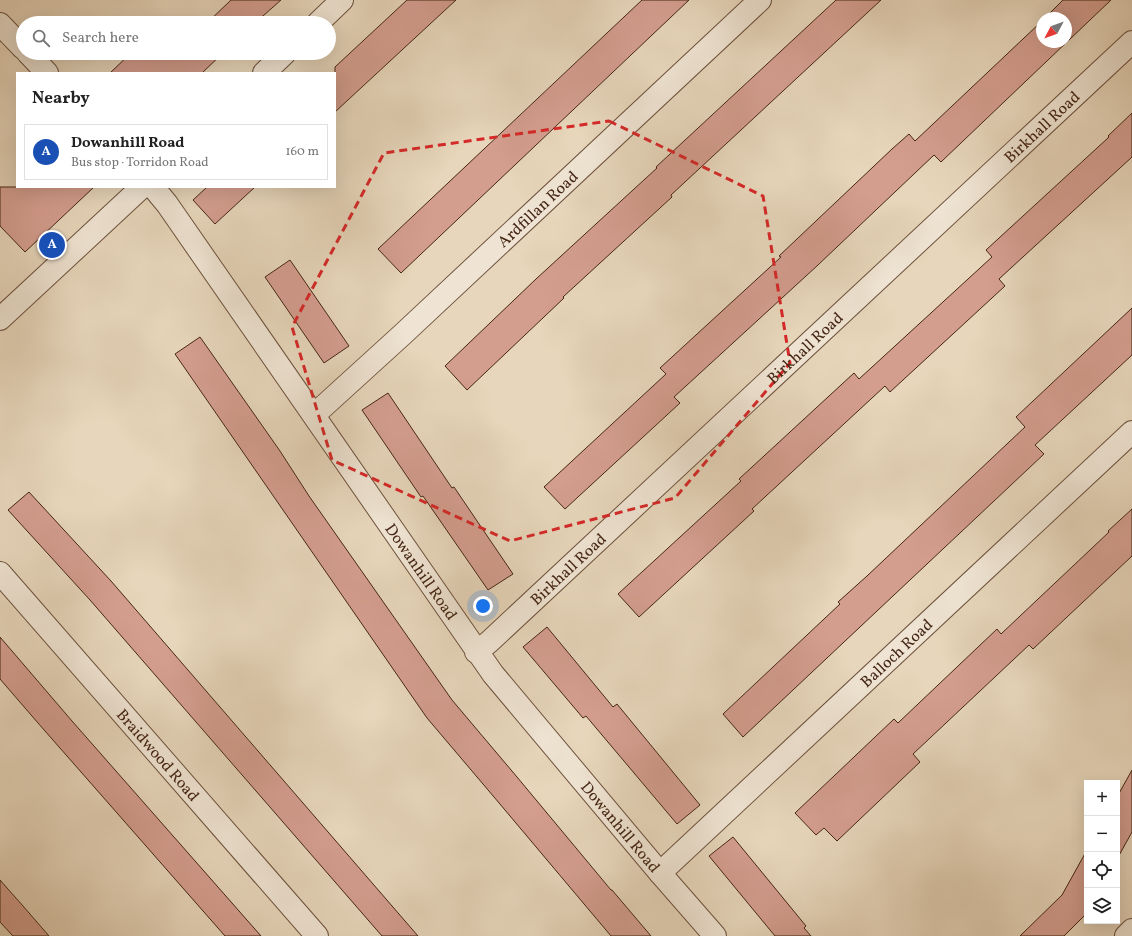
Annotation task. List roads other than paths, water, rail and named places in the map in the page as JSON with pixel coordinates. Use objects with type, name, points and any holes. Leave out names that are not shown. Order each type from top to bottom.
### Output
[{"type":"street","points":[[325,16],[342,0]]},
{"type":"street","name":"Ardfillan Road","points":[[314,415],[403,334],[760,0]]},
{"type":"street","points":[[0,24],[16,41]]},
{"type":"street","name":"Birkhall Road","points":[[476,652],[489,642],[582,556],[1132,42]]},
{"type":"street","points":[[35,60],[46,72]]},
{"type":"street","points":[[265,72],[278,60]]},
{"type":"street","points":[[0,319],[141,188]]},
{"type":"street","name":"Dowanhill Road","points":[[154,188],[167,204],[314,415],[476,652],[660,873],[715,936]]},
{"type":"street","name":"Balloch Road","points":[[660,873],[1132,432]]},
{"type":"street","name":"Braidwood Road","points":[[0,573],[317,936]]},
{"type":"street","points":[[1126,936],[1132,930]]},
{"type":"place","name":"Dowanhill Road","points":[[52,245]]}]
